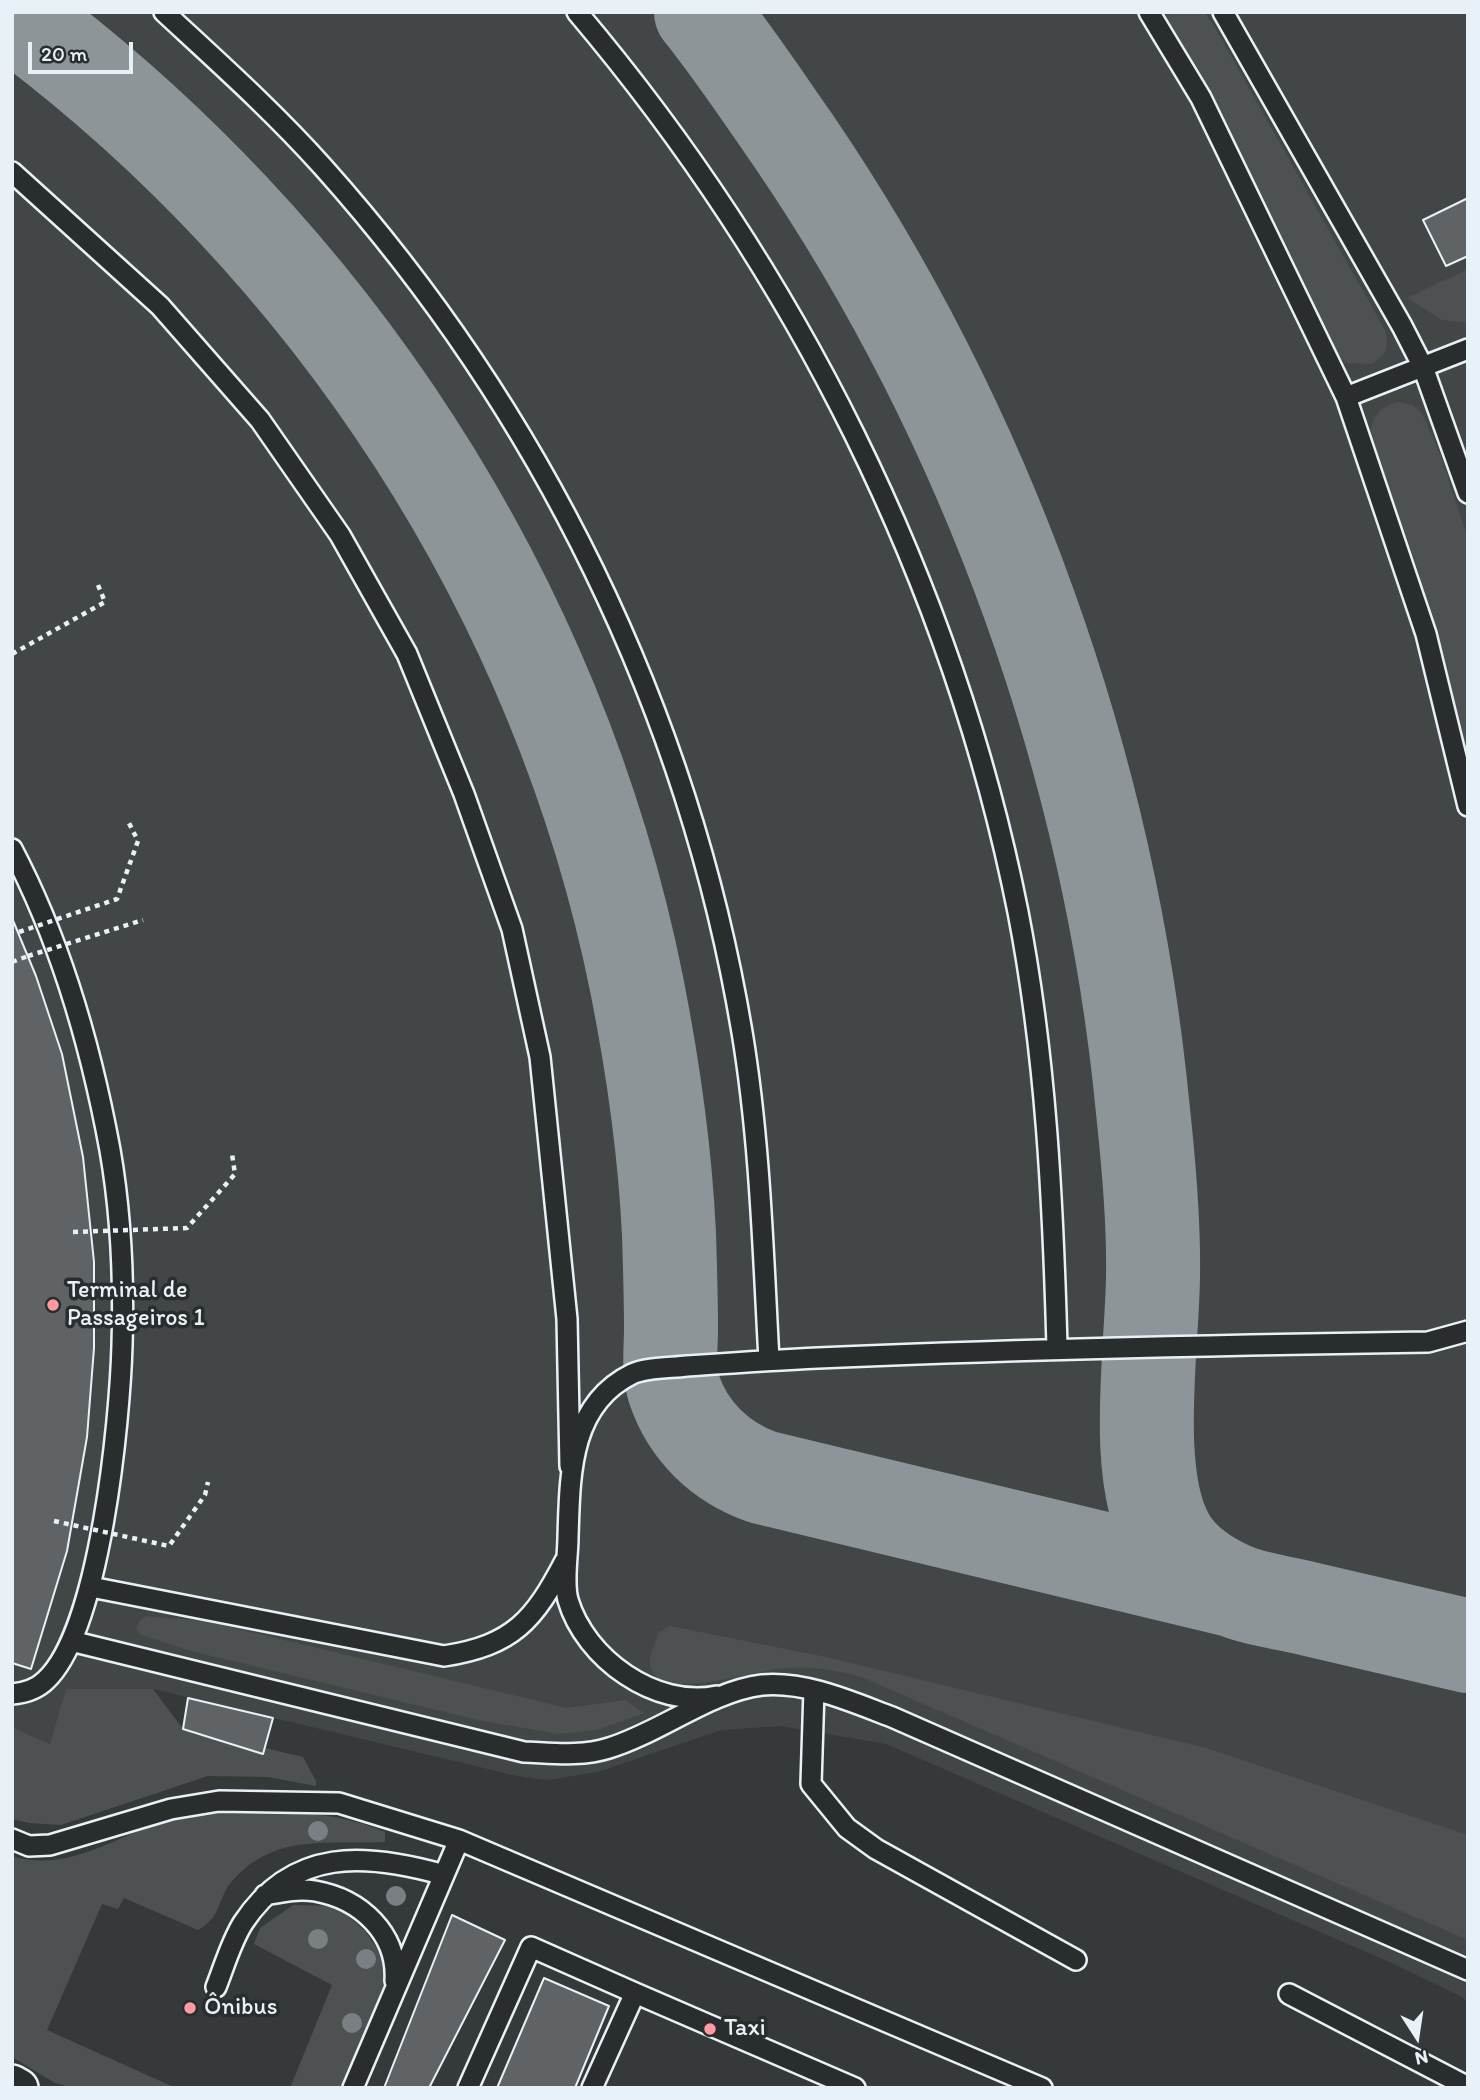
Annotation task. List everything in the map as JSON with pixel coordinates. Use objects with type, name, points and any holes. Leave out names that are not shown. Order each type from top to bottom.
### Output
[{"type":"street","points":[[12,2084],[19,2088]]},
{"type":"lane","points":[[164,12],[244,86],[322,166],[398,256],[459,338],[552,486],[637,663],[674,761],[705,862],[742,1033],[759,1173],[769,1360]]},
{"type":"lane","points":[[577,12],[691,157],[810,348],[856,435],[904,544],[943,643],[976,747],[1018,913],[1044,1083],[1053,1193],[1057,1347]]},
{"type":"lane","points":[[1149,12],[1207,110],[1346,397],[1426,634],[1468,806]]},
{"type":"lane","points":[[1223,12],[1324,187],[1423,368],[1468,493]]},
{"type":"lane","points":[[12,172],[160,306],[260,420],[340,534],[407,654],[464,794],[512,929],[540,1057],[567,1319],[570,1466],[568,1599],[593,1648],[621,1671],[662,1693],[705,1699],[762,1685],[814,1690],[892,1717],[1468,1970]]},
{"type":"lane","points":[[1346,397],[1468,349]]},
{"type":"lane","points":[[12,849],[59,958],[91,1061],[110,1152],[120,1246],[122,1346],[111,1465],[91,1587],[71,1641],[46,1681],[34,1689],[12,1694]]},
{"type":"lane","points":[[570,1466],[589,1412],[606,1390],[635,1372],[769,1360],[1057,1347],[1428,1342],[1468,1331]]},
{"type":"lane","points":[[91,1587],[444,1656],[484,1647],[519,1628],[540,1607],[568,1557]]},
{"type":"lane","points":[[71,1641],[524,1752],[582,1754],[609,1748],[735,1692]]},
{"type":"lane","points":[[814,1690],[811,1784],[847,1828],[876,1849],[1076,1959]]},
{"type":"lane","points":[[12,1839],[29,1846],[50,1845],[171,1809],[219,1801],[339,1803],[459,1840],[1042,2088]]},
{"type":"lane","points":[[353,2088],[459,1840]]},
{"type":"lane","points":[[216,1987],[241,1925],[264,1895],[291,1874],[355,1860],[402,1864],[444,1875]]},
{"type":"lane","points":[[264,1895],[292,1890],[315,1891],[355,1907],[384,1933],[392,1947],[396,1963],[394,1990]]},
{"type":"lane","points":[[468,2088],[531,1947],[855,2088]]},
{"type":"lane","points":[[592,2088],[635,1993]]},
{"type":"lane","points":[[1289,1994],[1468,2087]]},
{"type":"path","points":[[12,654],[105,602],[98,585]]},
{"type":"path","points":[[19,932],[117,900],[138,841],[128,821]]},
{"type":"path","points":[[12,962],[143,920]]},
{"type":"path","points":[[73,1232],[187,1228],[235,1174],[232,1154]]},
{"type":"path","points":[[54,1521],[169,1546],[205,1495],[208,1482]]},
{"type":"shaded area","points":[[12,12],[1468,12],[1468,2003],[1462,1997],[1394,1964],[886,1744],[780,1726],[721,1730],[598,1772],[547,1780],[517,1776],[153,1689],[50,1744],[12,1727]]},
{"type":"shaded area","points":[[1159,12],[1205,12],[1218,33],[1386,332],[1385,351],[1372,364],[1346,363],[1335,353],[1252,180]]},
{"type":"shaded area","points":[[1468,269],[1468,323],[1442,320],[1407,298]]},
{"type":"shaded area","points":[[1399,402],[1412,405],[1422,413],[1441,457],[1468,538],[1468,758],[1418,571],[1370,434],[1378,413]]},
{"type":"shaded area","points":[[147,1616],[205,1621],[567,1708],[625,1700],[644,1713],[597,1730],[558,1734],[478,1720],[191,1651],[141,1635],[136,1628],[141,1619]]},
{"type":"shaded area","points":[[670,1626],[826,1657],[1206,1748],[1468,1835],[1468,1940],[859,1676],[822,1669],[784,1668],[695,1683],[663,1680],[653,1673],[650,1658],[659,1632]]},
{"type":"shaded area","points":[[66,1689],[153,1689],[183,1729],[262,1754],[265,1748],[303,1757],[316,1786],[268,1777],[208,1776],[61,1825],[12,1819],[12,1727],[50,1744]]},
{"type":"shaded area","points":[[224,1808],[306,1813],[346,1820],[385,1832],[385,1842],[304,1844],[267,1854],[250,1864],[234,1879],[212,1918],[198,1930],[124,1898],[118,1909],[102,1904],[47,2030],[176,2088],[74,2088],[55,2083],[12,2057],[12,1856],[55,1860],[98,1848],[181,1814]]},
{"type":"shaded area","points":[[293,1905],[337,1906],[366,1932],[390,1968],[344,2088],[290,2088],[332,1985],[254,1944],[260,1928]]},
{"type":"building","points":[[1468,198],[1468,256],[1446,266],[1423,220]]},
{"type":"building","name":"Terminal de Passageiros 1","points":[[12,918],[36,976],[62,1054],[83,1157],[94,1262],[94,1348],[87,1437],[67,1551],[31,1669],[12,1663]]},
{"type":"building","points":[[188,1698],[273,1718],[263,1754],[183,1729]]},
{"type":"building","points":[[452,1915],[505,1940],[429,2088],[384,2088]]},
{"type":"building","points":[[544,1978],[609,2006],[575,2088],[497,2088]]},
{"type":"taxiway","points":[[701,12],[793,140],[863,250],[925,364],[981,482],[1029,603],[1069,728],[1102,854],[1126,982],[1143,1111],[1151,1194],[1153,1256],[1147,1448],[1158,1513],[1169,1539],[1195,1568],[1238,1592],[1468,1646]]},
{"type":"taxiway","points":[[12,13],[127,106],[233,209],[329,322],[415,442],[489,569],[551,703],[601,842],[637,986],[665,1171],[671,1375],[680,1404],[697,1431],[719,1454],[762,1477],[1232,1590]]},
{"type":"place","name":"Terminal de Passageiros 1","points":[[53,1305]]},
{"type":"place","name":"Ônibus","points":[[190,2008]]},
{"type":"place","name":"Taxi","points":[[710,2029]]}]
